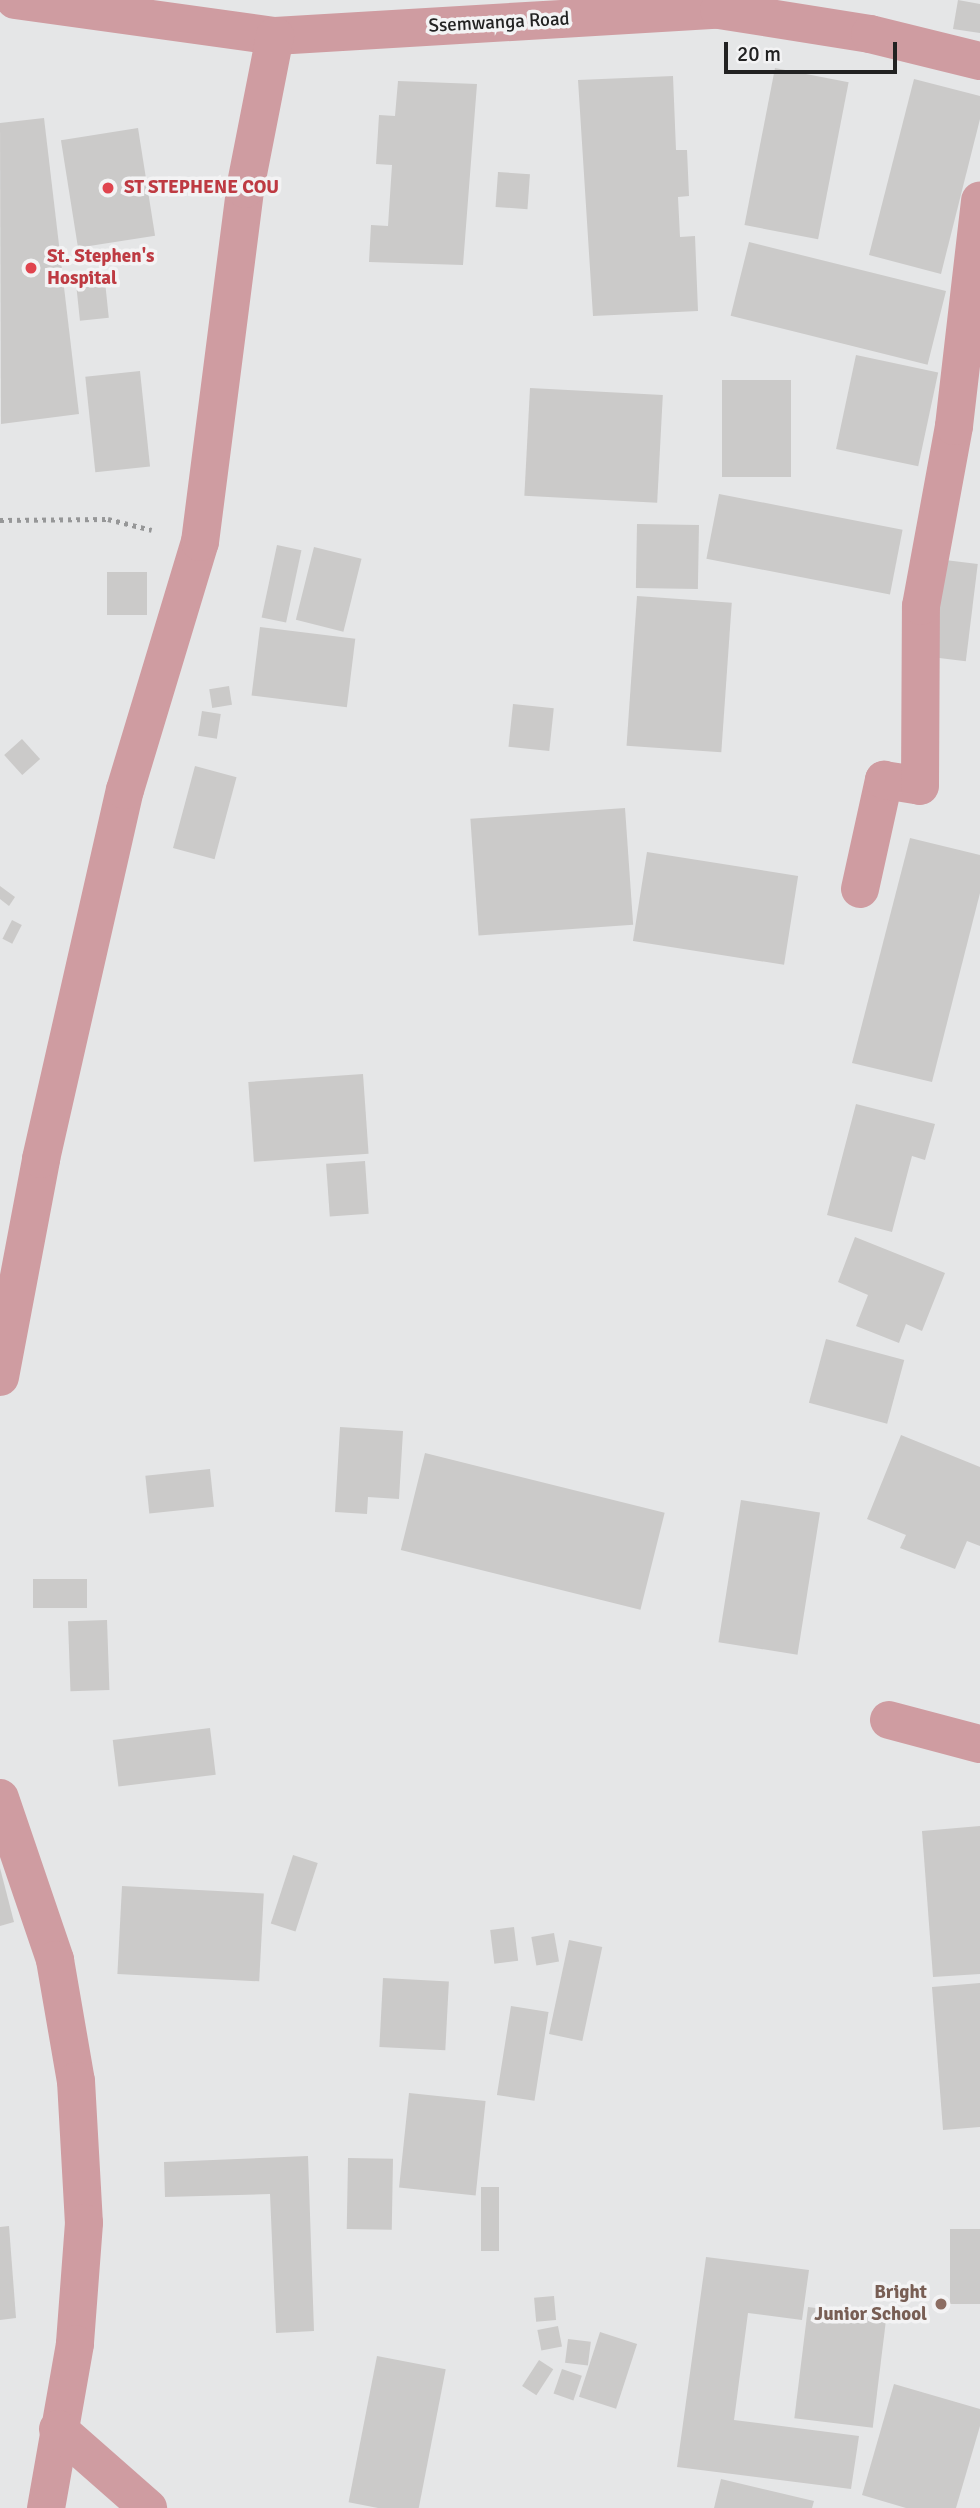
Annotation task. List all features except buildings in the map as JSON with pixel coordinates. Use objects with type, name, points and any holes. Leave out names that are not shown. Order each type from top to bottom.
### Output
[{"type":"street","name":"Ssemwanga Road","points":[[15,0],[275,36],[719,10],[870,34],[980,61]]},
{"type":"street","points":[[0,1377],[41,1158],[125,790],[200,542],[245,190],[275,36]]},
{"type":"street","points":[[860,889],[884,780],[920,786],[921,606],[954,426],[980,200]]},
{"type":"street","points":[[890,1720],[980,1744]]},
{"type":"street","points":[[0,1798],[55,1960],[76,2081],[84,2223],[75,2344],[46,2508]]},
{"type":"street","points":[[58,2429],[148,2508]]},
{"type":"path","points":[[0,520],[108,519],[200,542]]},
{"type":"place","name":"ST STEPHENE COU","points":[[108,188]]},
{"type":"place","name":"St. Stephen's Hospital","points":[[31,268]]},
{"type":"place","name":"Bright Junior School","points":[[941,2304]]}]
